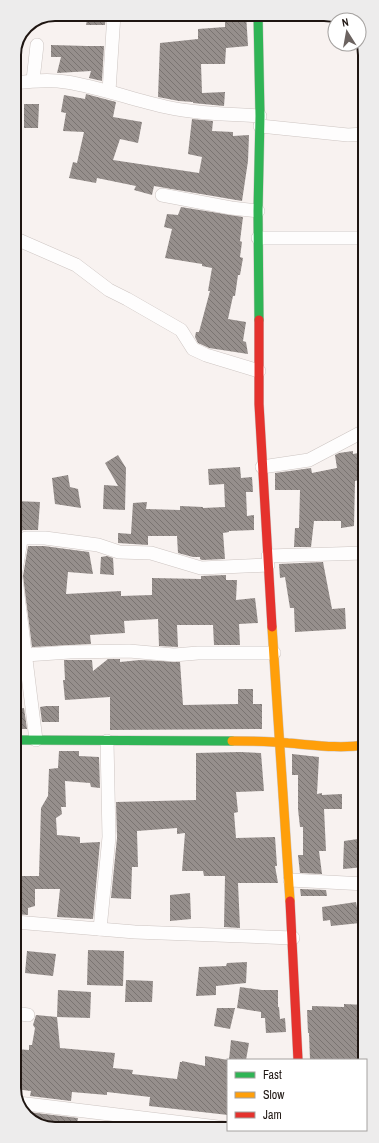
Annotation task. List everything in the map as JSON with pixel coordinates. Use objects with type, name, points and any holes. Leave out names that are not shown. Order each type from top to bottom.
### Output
[{"type":"street","points":[[109,91],[114,21]]},
{"type":"street","points":[[258,21],[260,121],[258,211],[259,371],[262,467],[279,742],[294,938],[298,1059]]},
{"type":"street","points":[[33,80],[37,45]]},
{"type":"street","points":[[21,82],[33,80],[65,82],[109,91],[185,111],[348,135],[358,134]]},
{"type":"street","points":[[162,195],[231,208],[258,211]]},
{"type":"street","points":[[258,238],[358,238]]},
{"type":"street","points":[[21,241],[76,265],[109,290],[181,330],[194,349],[206,355],[259,371]]},
{"type":"street","points":[[262,467],[309,460],[358,434]]},
{"type":"street","points":[[21,540],[26,538],[45,538],[98,545],[119,552],[152,554],[201,568],[358,554]]},
{"type":"street","points":[[21,617],[36,740]]},
{"type":"street","points":[[26,655],[70,652],[129,651],[174,655],[198,653],[274,653]]},
{"type":"street","points":[[21,740],[279,742],[333,748],[358,746]]},
{"type":"street","points":[[100,929],[109,837],[107,741]]},
{"type":"street","points":[[290,880],[358,884]]},
{"type":"street","points":[[21,922],[135,932],[294,938]]},
{"type":"street","points":[[21,1014],[28,1015]]},
{"type":"street","points":[[27,1108],[153,1122]]},
{"type":"building","points":[[87,21],[105,21],[105,25],[86,25]]},
{"type":"building","points":[[225,21],[246,21],[248,46],[226,48],[225,64],[201,64],[202,93],[225,92],[224,106],[193,103],[158,97],[160,43],[198,39],[198,29],[225,27]]},
{"type":"building","points":[[51,45],[104,46],[102,81],[89,78],[91,71],[57,73],[61,57],[51,57]]},
{"type":"building","points":[[86,94],[116,102],[113,117],[142,122],[138,143],[120,139],[113,160],[199,173],[202,157],[188,154],[192,119],[213,121],[212,131],[233,132],[233,136],[249,135],[248,161],[242,201],[154,186],[152,195],[134,190],[136,186],[97,178],[96,183],[69,178],[73,162],[77,163],[84,132],[63,131],[66,113],[61,112],[64,95],[85,99]]},
{"type":"building","points":[[24,104],[39,104],[38,128],[24,128]]},
{"type":"building","points":[[181,207],[243,217],[240,257],[243,258],[240,275],[238,275],[235,296],[233,296],[228,319],[246,322],[243,341],[246,342],[248,354],[209,348],[198,343],[195,337],[196,332],[199,332],[210,291],[208,291],[212,268],[202,266],[202,264],[165,258],[172,229],[164,227],[167,214],[178,215]]},
{"type":"building","points":[[353,451],[353,454],[358,453],[358,480],[355,481],[354,526],[341,528],[341,521],[314,521],[311,547],[294,547],[295,528],[299,528],[300,490],[275,490],[275,473],[311,468],[312,473],[337,468],[335,455]]},
{"type":"building","points":[[118,455],[126,468],[125,510],[103,509],[104,485],[118,486],[105,463]]},
{"type":"building","points":[[240,467],[241,478],[252,477],[253,492],[246,492],[247,516],[254,515],[254,530],[229,531],[223,533],[225,559],[202,560],[200,557],[193,557],[178,553],[177,536],[148,536],[148,545],[118,543],[118,533],[131,534],[133,503],[147,502],[146,509],[180,510],[180,506],[203,508],[225,507],[224,484],[209,485],[208,469]]},
{"type":"building","points":[[68,475],[70,487],[78,489],[81,508],[55,504],[52,478]]},
{"type":"building","points":[[21,501],[40,502],[38,530],[21,531]]},
{"type":"building","points":[[28,546],[44,546],[89,552],[93,574],[68,572],[66,594],[121,591],[121,596],[152,595],[152,578],[201,579],[201,576],[226,575],[226,580],[237,580],[236,600],[255,598],[258,623],[239,624],[240,645],[214,645],[213,625],[177,625],[178,647],[159,646],[158,619],[124,621],[125,633],[90,635],[91,644],[32,647],[23,576]]},
{"type":"building","points":[[107,556],[113,558],[114,575],[100,574],[101,557]]},
{"type":"building","points":[[323,562],[332,609],[345,608],[346,629],[295,632],[294,608],[290,608],[285,577],[280,578],[279,564]]},
{"type":"building","points":[[108,659],[120,659],[120,662],[140,660],[180,662],[183,705],[238,704],[238,689],[253,689],[253,704],[262,704],[262,729],[110,730],[110,697],[65,700],[63,680],[65,680],[64,660],[92,660],[93,671]]},
{"type":"building","points":[[59,706],[59,722],[42,722],[40,707]]},
{"type":"building","points":[[21,708],[24,708],[27,729],[21,729]]},
{"type":"building","points":[[59,751],[79,751],[79,756],[99,757],[100,788],[91,787],[90,783],[65,781],[66,807],[61,807],[62,814],[56,818],[57,835],[80,837],[80,843],[100,842],[93,919],[57,917],[60,889],[35,889],[35,906],[28,908],[28,915],[21,914],[21,876],[39,876],[41,808],[48,796],[49,769],[58,768]]},
{"type":"building","points":[[196,753],[261,753],[264,791],[236,792],[238,812],[234,813],[236,838],[275,837],[277,866],[275,866],[278,883],[238,883],[240,928],[224,927],[225,876],[204,876],[203,871],[182,871],[185,833],[177,834],[177,828],[137,831],[138,867],[132,867],[131,899],[111,898],[117,838],[116,802],[196,800]]},
{"type":"building","points":[[292,754],[319,757],[317,794],[342,794],[342,809],[324,809],[326,851],[319,851],[322,874],[300,873],[298,855],[303,855],[303,827],[300,827],[298,809],[298,775],[292,775]]},
{"type":"building","points":[[358,839],[358,868],[343,869],[344,841]]},
{"type":"building","points":[[300,889],[326,890],[327,896],[301,896]]},
{"type":"building","points":[[190,893],[191,919],[170,921],[170,895]]},
{"type":"building","points":[[356,902],[358,923],[331,926],[330,920],[323,921],[322,907]]},
{"type":"building","points":[[88,950],[124,951],[123,986],[87,985]]},
{"type":"building","points":[[27,951],[56,954],[53,976],[25,973]]},
{"type":"building","points":[[247,962],[246,983],[216,986],[216,995],[196,996],[199,967],[226,966],[227,963]]},
{"type":"building","points":[[126,980],[153,981],[152,1002],[125,1002]]},
{"type":"building","points":[[240,987],[262,990],[278,990],[280,1019],[285,1018],[286,1032],[266,1033],[265,1018],[261,1018],[261,1012],[237,1008]]},
{"type":"building","points":[[58,990],[91,992],[90,1018],[57,1017]]},
{"type":"building","points":[[344,1004],[358,1005],[358,1059],[310,1059],[307,1010],[312,1010],[312,1006],[344,1007]]},
{"type":"building","points":[[217,1008],[235,1008],[230,1029],[214,1026]]},
{"type":"building","points":[[36,1015],[57,1017],[60,1048],[115,1053],[113,1068],[133,1070],[132,1074],[177,1079],[180,1062],[182,1061],[205,1066],[205,1056],[227,1060],[227,1115],[149,1106],[150,1097],[107,1092],[107,1095],[72,1092],[71,1101],[30,1096],[31,1091],[21,1090],[21,1049],[29,1050],[29,1045],[32,1045],[35,1028],[33,1025]]},
{"type":"building","points":[[231,1040],[249,1043],[246,1059],[229,1059]]},
{"type":"building","points":[[31,1112],[78,1118],[77,1122],[52,1122],[42,1119]]},
{"type":"traffic: fast","points":[[258,21],[260,116],[258,211],[259,320]]},
{"type":"traffic: fast","points":[[21,740],[232,741]]},
{"type":"traffic: slow","points":[[272,627],[290,901]]},
{"type":"traffic: slow","points":[[232,741],[274,742],[336,747],[358,746]]},
{"type":"traffic: jam","points":[[259,320],[259,404],[272,627]]},
{"type":"traffic: jam","points":[[290,901],[298,1059]]}]
